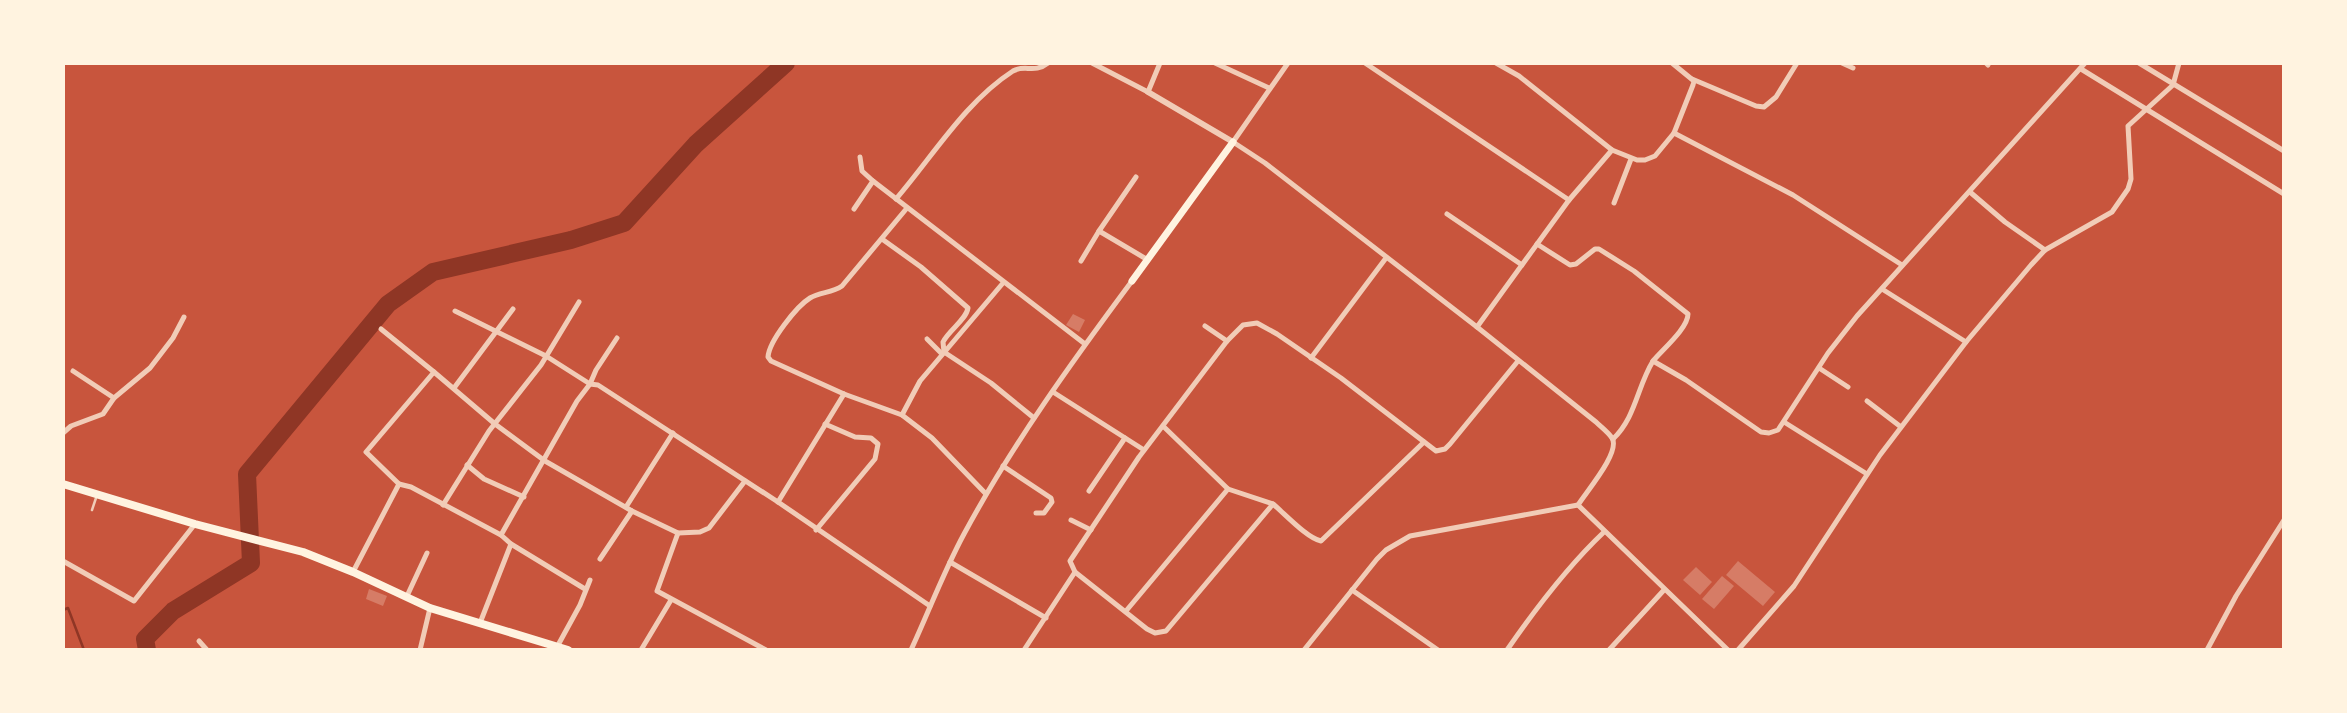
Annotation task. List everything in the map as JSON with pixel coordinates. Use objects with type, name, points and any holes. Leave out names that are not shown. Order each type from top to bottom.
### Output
[{"type":"main road","points":[[1132,281],[1233,142]]},
{"type":"main road","points":[[63,484],[195,524],[303,552],[430,607],[568,650]]},
{"type":"street","points":[[896,199],[984,94],[1014,70],[1037,70],[1048,63]]},
{"type":"street","points":[[1092,63],[1148,92],[1265,163],[1477,327],[1596,422],[1612,439],[1614,446],[1608,463],[1578,505],[1410,536],[1386,550],[1304,650]]},
{"type":"street","points":[[1148,92],[1160,63]]},
{"type":"street","points":[[1215,63],[1269,88]]},
{"type":"street","points":[[1233,142],[1288,63]]},
{"type":"street","points":[[1365,63],[1569,200]]},
{"type":"street","points":[[1496,63],[1519,76],[1612,150],[1631,159],[1645,160],[1655,156],[1674,134],[1693,85],[1692,79]]},
{"type":"street","points":[[1672,63],[1692,79],[1764,107],[1776,97],[1797,63]]},
{"type":"street","points":[[1842,63],[1853,68]]},
{"type":"street","points":[[1653,361],[1762,432],[1778,430],[1857,316],[2085,63]]},
{"type":"street","points":[[2139,63],[2284,151]]},
{"type":"street","points":[[1738,650],[1794,586],[1867,474],[1966,342],[2045,250],[2112,212],[2130,184],[2128,126],[2174,85],[2179,63]]},
{"type":"street","points":[[2081,69],[2284,194]]},
{"type":"street","points":[[1674,134],[1793,195],[1902,265]]},
{"type":"street","points":[[1477,327],[1569,200],[1612,150]]},
{"type":"street","points":[[860,157],[862,172],[1085,344]]},
{"type":"street","points":[[1614,202],[1631,159]]},
{"type":"street","points":[[1080,261],[1136,177]]},
{"type":"street","points":[[854,209],[873,181]]},
{"type":"street","points":[[1970,192],[2005,222],[2045,250]]},
{"type":"street","points":[[907,208],[842,286],[807,300],[791,316],[768,351],[768,357],[771,361],[844,394],[902,415],[932,438],[986,494]]},
{"type":"street","points":[[1447,214],[1522,265]]},
{"type":"street","points":[[1100,230],[1147,260]]},
{"type":"street","points":[[882,239],[921,267],[968,308],[967,314],[943,342],[943,353]]},
{"type":"street","points":[[1537,244],[1570,265],[1599,249],[1634,271],[1688,313],[1689,317],[1683,328],[1653,361],[1644,377],[1631,416],[1624,428],[1612,439]]},
{"type":"street","points":[[1311,358],[1386,258]]},
{"type":"street","points":[[911,650],[950,562],[986,494],[1034,418],[1132,281]]},
{"type":"street","points":[[902,415],[920,381],[1003,283]]},
{"type":"street","points":[[1882,289],[1966,342]]},
{"type":"street","points":[[443,505],[495,424],[546,356],[579,302]]},
{"type":"street","points":[[454,388],[513,309]]},
{"type":"street","points":[[455,311],[546,356],[590,384],[598,386],[778,502],[930,606]]},
{"type":"street","points":[[63,433],[71,426],[103,414],[114,398],[150,368],[173,338],[184,317]]},
{"type":"street","points":[[1273,504],[1166,631],[1155,633],[1147,629],[1076,572],[1070,561],[1144,450],[1227,341],[1243,325],[1257,323],[1277,334],[1373,400],[1436,451],[1445,449],[1518,361]]},
{"type":"street","points":[[1205,326],[1227,341]]},
{"type":"street","points":[[381,329],[495,424],[545,461],[629,509],[678,533],[692,534],[709,528],[744,481]]},
{"type":"street","points":[[501,535],[577,401],[617,338]]},
{"type":"street","points":[[926,339],[991,383],[1034,418]]},
{"type":"street","points":[[1819,368],[1848,387]]},
{"type":"street","points":[[73,371],[114,398]]},
{"type":"street","points":[[434,372],[366,452],[398,484],[411,487],[501,535],[510,544],[585,589]]},
{"type":"street","points":[[1053,392],[1144,450]]},
{"type":"street","points":[[778,502],[844,394]]},
{"type":"street","points":[[1867,401],[1901,427]]},
{"type":"street","points":[[63,421],[71,426]]},
{"type":"street","points":[[1784,422],[1867,474]]},
{"type":"street","points":[[816,530],[875,459],[878,450],[878,444],[872,438],[855,437],[825,424]]},
{"type":"street","points":[[1163,426],[1228,489],[1273,504],[1309,535],[1321,541],[1424,442]]},
{"type":"street","points":[[600,559],[673,433]]},
{"type":"street","points":[[1089,491],[1125,438]]},
{"type":"street","points":[[467,465],[484,480],[524,497]]},
{"type":"street","points":[[1003,466],[1051,498],[1050,507],[1044,513],[1036,513]]},
{"type":"street","points":[[353,572],[398,484]]},
{"type":"street","points":[[1126,611],[1228,489]]},
{"type":"street","points":[[1578,505],[1728,650]]},
{"type":"street","points":[[1071,520],[1091,530]]},
{"type":"street","points":[[2207,650],[2236,596],[2284,520]]},
{"type":"street","points":[[63,561],[134,601],[195,524]]},
{"type":"street","points":[[1507,650],[1534,610],[1604,532]]},
{"type":"street","points":[[678,533],[657,588],[659,593],[755,648],[766,650]]},
{"type":"street","points":[[480,623],[510,544]]},
{"type":"street","points":[[407,596],[427,553]]},
{"type":"street","points":[[950,562],[1046,618]]},
{"type":"street","points":[[1024,650],[1076,572]]},
{"type":"street","points":[[557,647],[590,580]]},
{"type":"street","points":[[1352,590],[1438,650]]},
{"type":"street","points":[[1609,650],[1664,590]]},
{"type":"street","points":[[641,650],[670,600]]},
{"type":"street","points":[[420,650],[430,607]]},
{"type":"street","points":[[199,641],[207,650]]},
{"type":"lane","points":[[92,510],[97,495]]},
{"type":"building","points":[[1073,314],[1085,320],[1079,332],[1066,325]]},
{"type":"building","points":[[1738,561],[1775,592],[1763,606],[1726,575]]},
{"type":"building","points":[[1696,567],[1712,582],[1700,595],[1683,580]]},
{"type":"building","points":[[1722,576],[1734,586],[1714,609],[1702,599]]},
{"type":"building","points":[[369,589],[387,596],[383,606],[366,599]]},
{"type":"waterway","points":[[147,650],[145,639],[173,611],[251,563],[247,474],[388,304],[433,272],[571,240],[624,223],[696,144],[786,63]]},
{"type":"waterway","points":[[63,610],[68,608],[84,650]]}]
